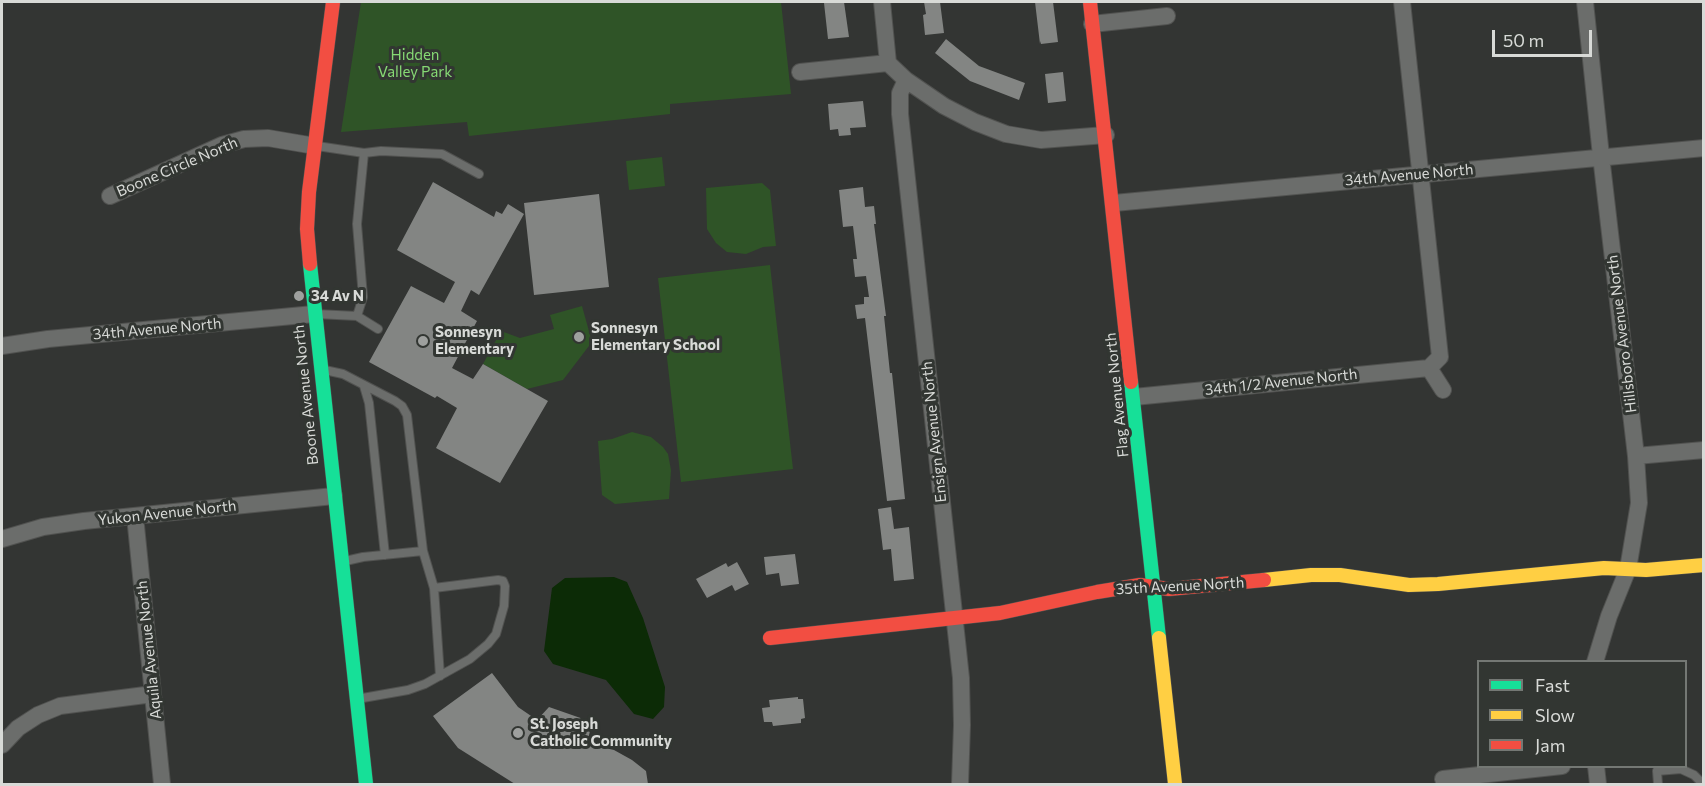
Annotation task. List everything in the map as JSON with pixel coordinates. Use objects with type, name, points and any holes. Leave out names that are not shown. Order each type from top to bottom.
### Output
[{"type":"street","name":"Boone Avenue North","points":[[333,2],[307,229],[314,314],[366,784]]},
{"type":"street","points":[[882,2],[888,63],[906,80],[944,106],[975,122],[1006,134],[1041,140],[1106,135]]},
{"type":"street","name":"Flag Avenue North","points":[[1090,2],[1114,203],[1175,784]]},
{"type":"street","points":[[1402,2],[1440,357],[1429,368],[1443,390]]},
{"type":"street","name":"Hillsboro Avenue North","points":[[1585,2],[1636,456],[1639,503],[1628,569],[1609,616],[1596,660]]},
{"type":"street","points":[[1092,24],[1167,16]]},
{"type":"street","points":[[800,72],[888,63]]},
{"type":"street","name":"Ensign Avenue North","points":[[906,80],[900,93],[900,114],[961,678],[960,784]]},
{"type":"street","name":"Boone Circle North","points":[[110,196],[222,145],[244,139],[268,138],[315,146]]},
{"type":"street","name":"34th Avenue North","points":[[1114,203],[1704,148]]},
{"type":"street","name":"34th Avenue North","points":[[2,346],[48,339],[314,314]]},
{"type":"street","name":"34th 1/2 Avenue North","points":[[1134,397],[1429,368]]},
{"type":"street","points":[[1636,456],[1704,450]]},
{"type":"street","name":"Yukon Avenue North","points":[[2,539],[43,527],[334,496]]},
{"type":"street","name":"Aquila Avenue North","points":[[135,516],[162,784]]},
{"type":"street","name":"35th Avenue North","points":[[770,638],[1000,613],[1140,585],[1169,590],[1340,574],[1409,585],[1604,568],[1646,570],[1704,566]]},
{"type":"street","points":[[2,745],[18,728],[38,715],[60,706],[153,694]]},
{"type":"street","points":[[1443,779],[1544,768]]},
{"type":"street","points":[[1596,768],[1598,784]]},
{"type":"lane","points":[[315,146],[364,153],[381,151],[442,154],[479,174]]},
{"type":"lane","points":[[357,316],[363,297],[357,224],[364,153]]},
{"type":"lane","points":[[314,314],[357,316],[378,329]]},
{"type":"lane","points":[[320,369],[343,374],[402,406],[408,415],[423,551],[434,588],[440,676]]},
{"type":"lane","points":[[364,386],[369,403],[385,555]]},
{"type":"lane","points":[[341,562],[423,551]]},
{"type":"lane","points":[[356,699],[408,690],[425,684],[470,659],[492,639],[501,621],[505,586],[503,581],[434,588]]},
{"type":"lane","points":[[1658,784],[1657,771],[1681,769],[1694,775],[1703,784]]},
{"type":"green space","name":"Hidden Valley Park","points":[[361,2],[781,2],[791,94],[670,104],[670,114],[469,136],[467,122],[341,132]]},
{"type":"green space","points":[[662,157],[665,186],[629,190],[626,161]]},
{"type":"green space","points":[[762,183],[770,190],[776,246],[763,247],[746,254],[727,252],[716,243],[707,229],[706,188]]},
{"type":"green space","points":[[770,265],[793,469],[681,482],[658,278]]},
{"type":"green space","points":[[582,306],[592,342],[563,380],[527,389],[483,364],[501,331],[520,338],[554,329],[550,315]]},
{"type":"green space","points":[[632,432],[651,437],[668,454],[671,470],[669,499],[615,504],[602,495],[598,441]]},
{"type":"shaded area","points":[[614,577],[627,582],[643,618],[665,687],[664,707],[653,719],[634,714],[606,680],[553,664],[544,651],[552,588],[565,578]]},
{"type":"building","points":[[844,2],[849,37],[828,39],[824,3]]},
{"type":"building","points":[[924,2],[940,2],[944,33],[925,35]]},
{"type":"building","points":[[1035,2],[1053,2],[1058,42],[1041,44],[1041,41],[1040,44]]},
{"type":"building","points":[[946,39],[979,66],[1025,83],[1019,100],[970,81],[935,53]]},
{"type":"building","points":[[1063,72],[1066,101],[1048,103],[1045,74]]},
{"type":"building","points":[[863,101],[866,127],[850,128],[851,135],[839,136],[838,129],[830,130],[828,104]]},
{"type":"building","name":"Sonnesyn Elementary","points":[[433,182],[494,217],[496,211],[502,214],[508,204],[524,214],[479,295],[471,290],[461,311],[477,321],[452,368],[473,379],[483,364],[548,401],[500,483],[436,448],[457,408],[369,362],[411,286],[444,303],[455,282],[397,250]]},
{"type":"building","points":[[863,187],[865,207],[874,206],[876,224],[874,224],[905,499],[887,501],[865,318],[857,319],[855,305],[864,304],[864,297],[869,297],[866,276],[855,277],[853,259],[857,259],[853,226],[843,227],[839,190]]},
{"type":"building","points":[[599,194],[609,287],[534,295],[524,203]]},
{"type":"building","points":[[891,507],[894,529],[909,527],[914,579],[894,581],[891,549],[883,550],[878,509]]},
{"type":"building","points":[[795,554],[799,584],[781,586],[779,573],[766,575],[764,557]]},
{"type":"building","points":[[737,562],[749,584],[735,591],[732,585],[707,598],[696,579],[726,563],[728,567]]},
{"type":"building","name":"St. Joseph Catholic Community","points":[[492,673],[518,707],[537,720],[549,707],[592,722],[587,744],[614,750],[632,760],[646,771],[648,784],[515,784],[458,748],[433,716]]},
{"type":"building","points":[[798,697],[798,699],[803,699],[805,718],[801,719],[801,723],[773,726],[772,722],[764,722],[762,708],[770,707],[769,700]]},
{"type":"traffic: fast","points":[[310,264],[366,784]]},
{"type":"traffic: fast","points":[[1131,382],[1159,638]]},
{"type":"traffic: slow","points":[[1264,580],[1311,575],[1340,575],[1409,585],[1604,568],[1646,570],[1704,565]]},
{"type":"traffic: slow","points":[[1159,638],[1175,784]]},
{"type":"traffic: jam","points":[[310,264],[307,229],[309,192],[333,2]]},
{"type":"traffic: jam","points":[[1090,2],[1131,382]]},
{"type":"traffic: jam","points":[[770,638],[1000,613],[1140,585],[1169,589],[1264,580]]},
{"type":"place","name":"34 Av N","points":[[299,296]]},
{"type":"place","name":"Sonnesyn Elementary School","points":[[579,337]]},
{"type":"place","name":"Sonnesyn Elementary","points":[[423,341]]},
{"type":"place","name":"St. Joseph Catholic Community","points":[[518,733]]}]
